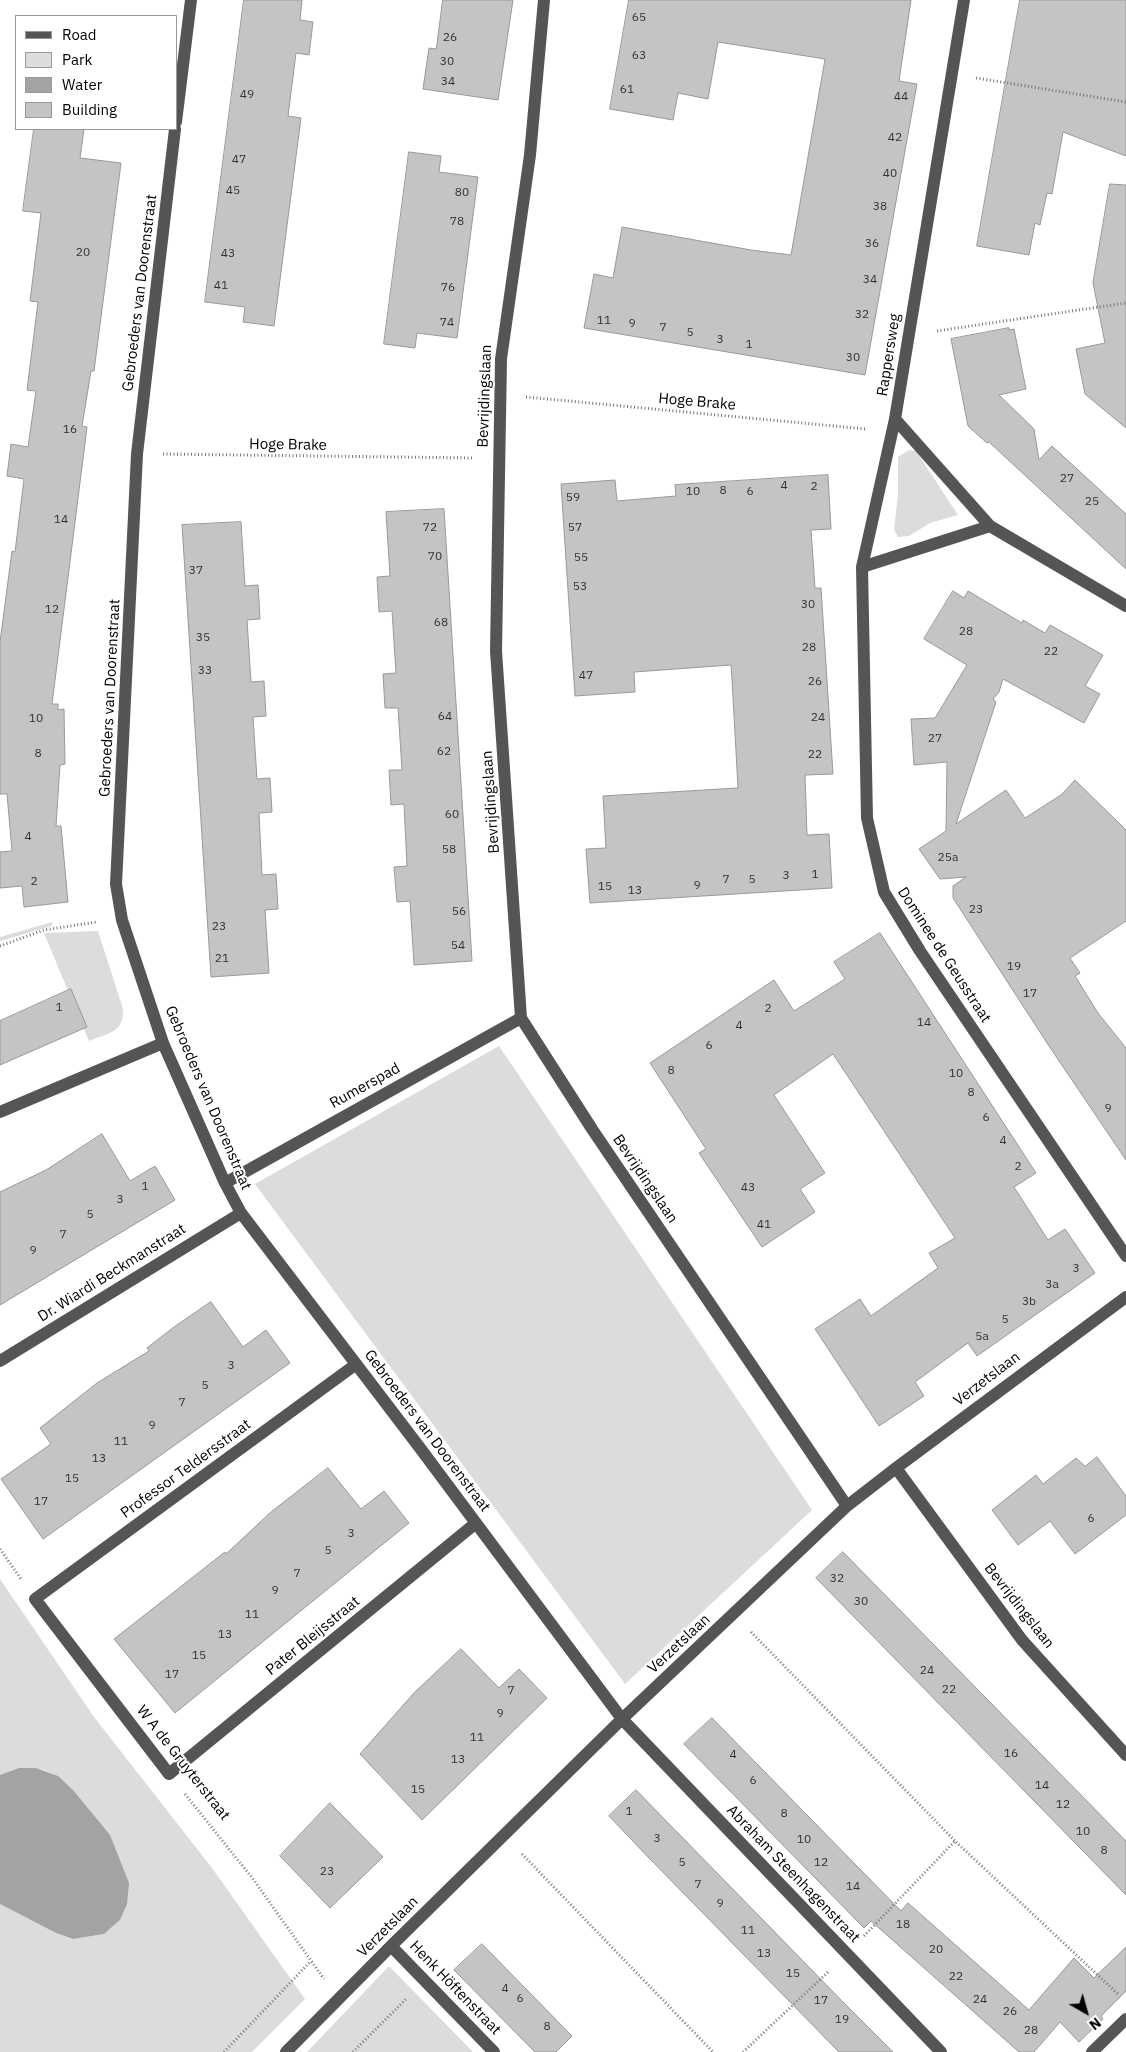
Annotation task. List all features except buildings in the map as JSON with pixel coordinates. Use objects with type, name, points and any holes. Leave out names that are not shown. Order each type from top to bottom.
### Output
[{"type":"street","points":[[178,106],[191,0]]},
{"type":"street","name":"Bevrijdingslaan","points":[[544,0],[530,155],[501,359],[500,395],[496,651],[521,1018],[592,1129],[847,1506]]},
{"type":"street","name":"Rappersweg","points":[[964,0],[894,425],[990,526],[1126,606]]},
{"type":"street","name":"Gebroeders van Doorenstraat","points":[[175,130],[137,454],[116,884],[122,920],[163,1043],[224,1183],[241,1213],[622,1719]]},
{"type":"street","name":"Dominee de Geusstraat","points":[[894,425],[862,567],[867,818],[884,892],[920,951],[1126,1256]]},
{"type":"street","points":[[862,567],[990,526]]},
{"type":"street","name":"Rumerspad","points":[[224,1183],[521,1018]]},
{"type":"street","points":[[0,1112],[163,1043]]},
{"type":"street","name":"Dr. Wiardi Beckmanstraat","points":[[0,1361],[241,1213]]},
{"type":"street","name":"Verzetslaan","points":[[286,2052],[622,1719],[847,1506],[1126,1297]]},
{"type":"street","name":"Professor Teldersstraat","points":[[35,1599],[355,1365]]},
{"type":"street","name":"Bevrijdingslaan","points":[[896,1468],[1022,1640],[1126,1755]]},
{"type":"street","name":"Pater Bleijsstraat","points":[[169,1774],[476,1523]]},
{"type":"street","name":"W A de Gruyterstraat","points":[[35,1599],[169,1774]]},
{"type":"street","name":"Abraham Steenhagenstraat","points":[[622,1719],[940,2052]]},
{"type":"street","name":"Henk Höftenstraat","points":[[392,1946],[494,2052]]},
{"type":"street","points":[[1092,2052],[1126,2019]]},
{"type":"path","points":[[952,74],[1126,102]]},
{"type":"path","points":[[909,335],[1126,304]]},
{"type":"path","name":"Hoge Brake","points":[[500,395],[894,425]]},
{"type":"path","name":"Hoge Brake","points":[[137,454],[499,459]]},
{"type":"path","points":[[0,946],[44,930],[122,920]]},
{"type":"path","points":[[0,1548],[35,1599]]},
{"type":"path","points":[[734,1615],[955,1841],[1126,2001]]},
{"type":"path","name":"W A de Gruyterstraat","points":[[169,1774],[253,1879],[339,1998]]},
{"type":"path","points":[[504,1836],[713,2052]]},
{"type":"path","points":[[743,2052],[847,1954],[955,1841]]},
{"type":"path","points":[[224,2052],[311,1961]]},
{"type":"path","points":[[353,2052],[425,1980]]},
{"type":"green space","points":[[909,450],[916,451],[958,515],[930,523],[909,536],[898,537],[894,530],[898,494],[898,457]]},
{"type":"green space","points":[[52,922],[52,926],[0,941],[0,937]]},
{"type":"green space","points":[[98,931],[123,1009],[123,1017],[118,1028],[114,1031],[89,1041],[44,933]]},
{"type":"green space","points":[[499,1046],[812,1510],[625,1684],[255,1184]]},
{"type":"green space","points":[[0,1579],[94,1717],[212,1868],[305,1999],[252,2052],[0,2052],[0,1904],[56,1933],[73,1939],[104,1934],[120,1920],[73,1790],[56,1776],[40,1769],[22,1769],[0,1775]]},
{"type":"green space","points":[[389,1966],[473,2052],[307,2052]]},
{"type":"water","points":[[19,1768],[36,1768],[58,1776],[73,1790],[110,1835],[129,1883],[127,1904],[120,1920],[104,1934],[73,1939],[56,1933],[0,1904],[0,1775]]}]
